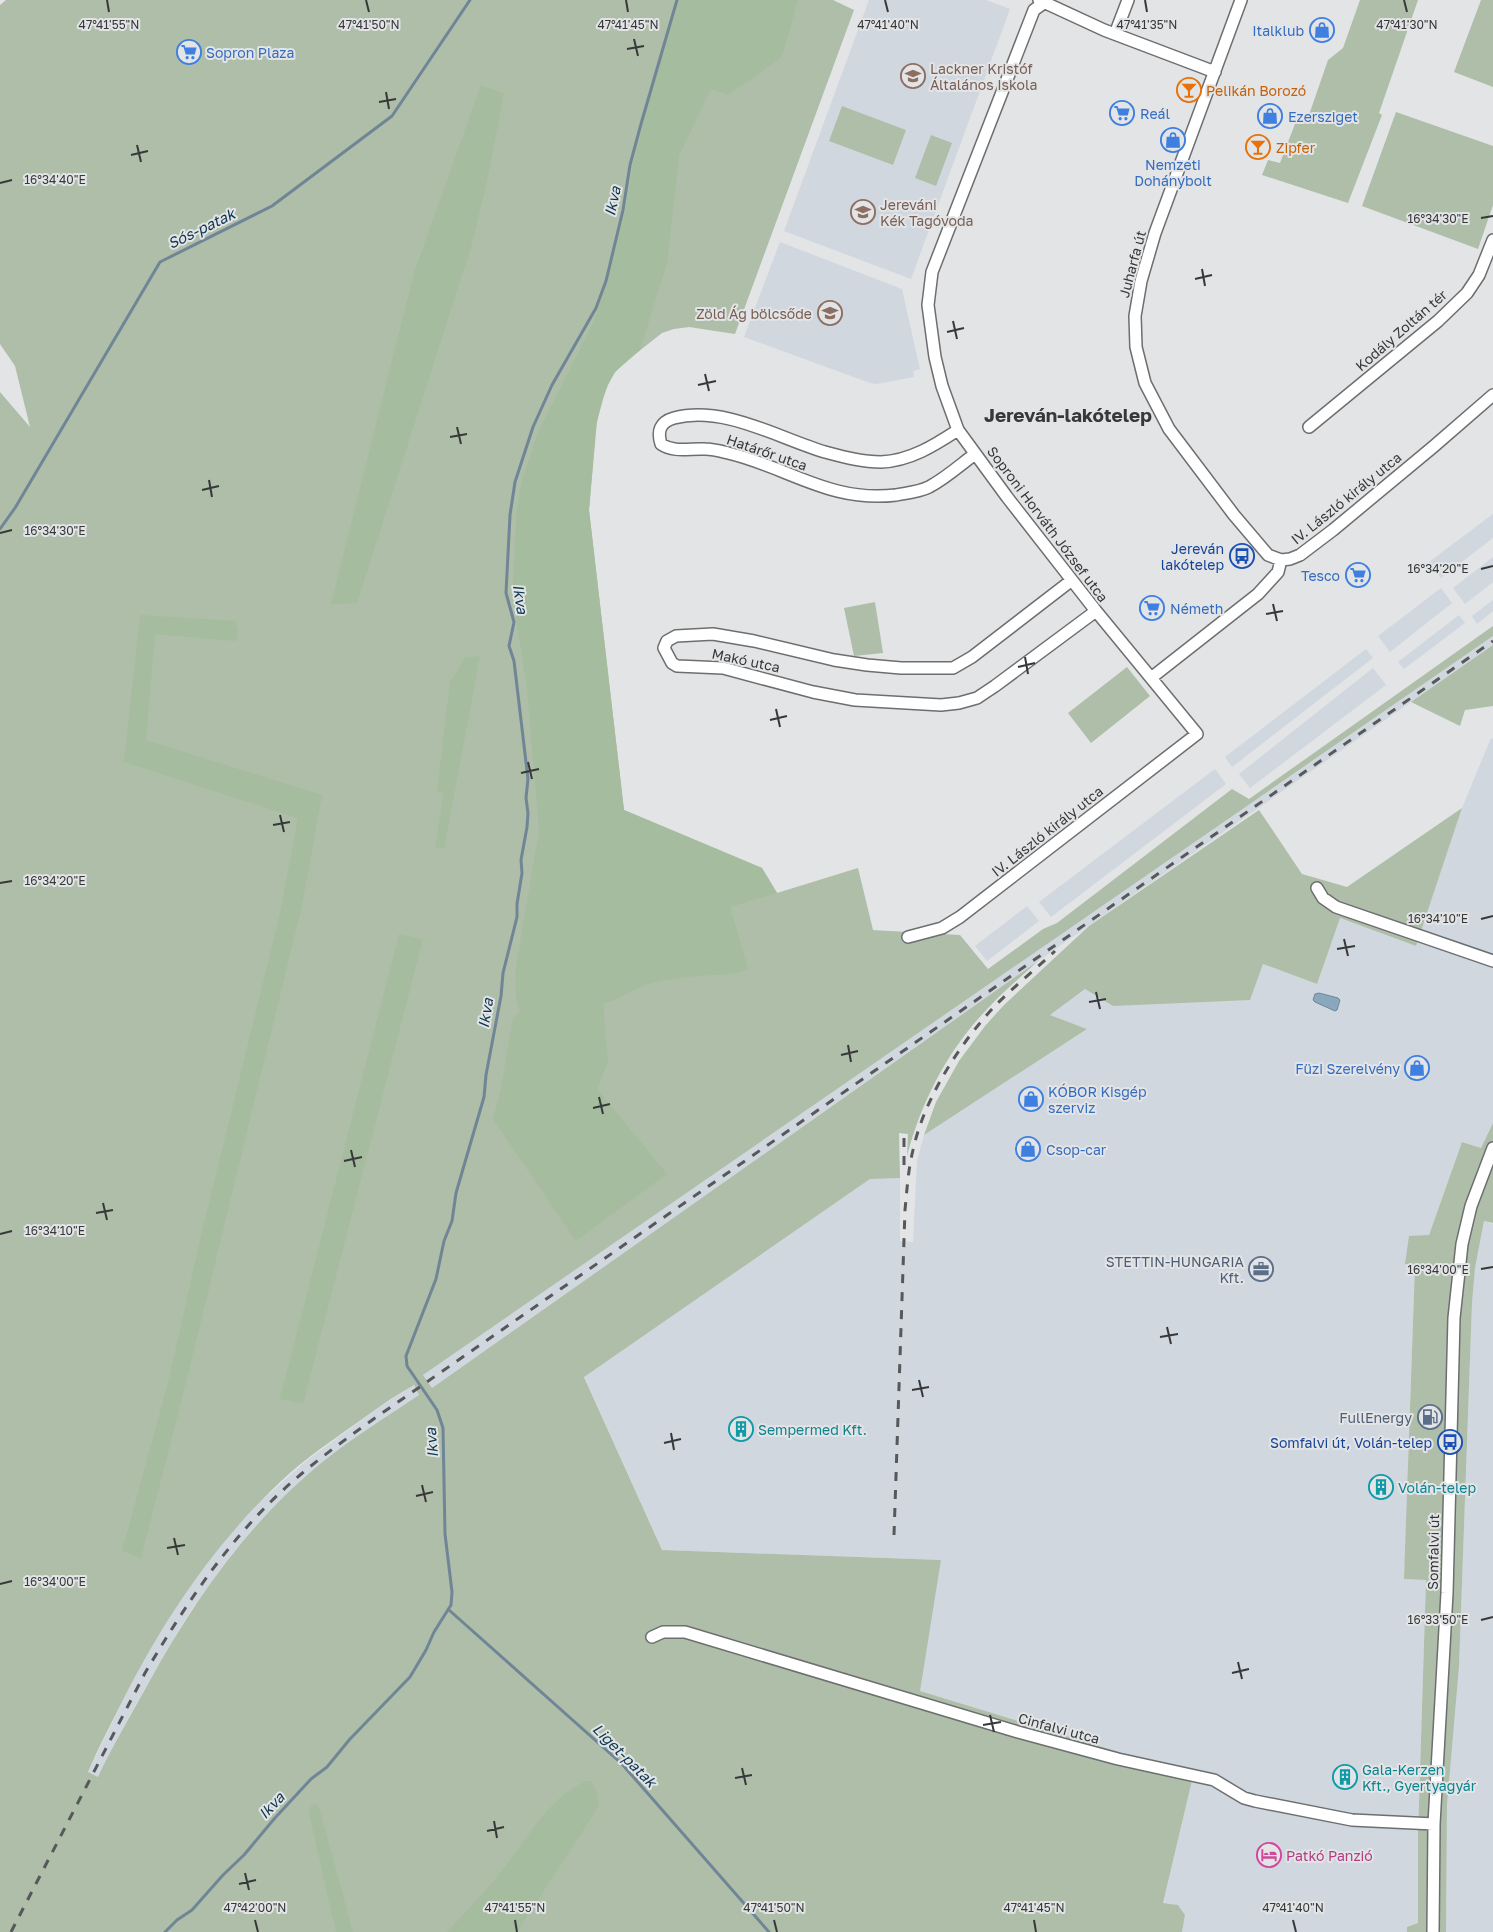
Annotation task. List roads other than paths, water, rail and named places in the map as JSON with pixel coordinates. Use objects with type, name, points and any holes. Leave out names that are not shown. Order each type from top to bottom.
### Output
[{"type":"street","points":[[1115,34],[1128,0]]},
{"type":"street","name":"Juharfa út","points":[[1241,0],[1155,233],[1141,280],[1135,316],[1136,347],[1145,383],[1169,429],[1234,515],[1268,555],[1281,560]]},
{"type":"street","points":[[1042,1],[1115,34],[1215,72]]},
{"type":"street","name":"Soproni Horváth József utca","points":[[1042,1],[1034,10],[932,272],[928,305],[933,348],[942,386],[958,430],[1007,497],[1096,611],[1197,734]]},
{"type":"street","name":"Kodály Zoltán tér","points":[[1309,427],[1438,321],[1467,293],[1479,275],[1493,240]]},
{"type":"street","name":"IV. László király utca","points":[[1281,560],[1297,558],[1433,447],[1493,395]]},
{"type":"street","name":"Határőr utca","points":[[958,430],[906,458],[882,462],[855,460],[730,419],[683,416],[666,420],[661,426],[658,436],[661,444],[668,449],[706,449],[729,453],[780,470],[823,488],[845,494],[866,496],[907,493],[928,488],[975,454]]},
{"type":"street","points":[[1151,678],[1258,594],[1278,572],[1281,560]]},
{"type":"street","name":"Makó utca","points":[[1072,580],[972,657],[953,668],[901,668],[867,665],[834,660],[754,641],[713,634],[676,636],[667,641],[664,648],[672,663],[677,666],[723,668],[813,692],[855,700],[941,705],[977,698],[996,686],[1096,611]]},
{"type":"street","name":"IV. László király utca","points":[[908,937],[942,928],[960,918],[1197,734]]},
{"type":"street","points":[[1317,888],[1326,902],[1336,907],[1493,961]]},
{"type":"street","name":"Somfalvi út","points":[[1433,1932],[1434,1824],[1447,1593],[1454,1318],[1462,1244],[1472,1206],[1493,1148]]},
{"type":"street","name":"Cinfalvi utca","points":[[652,1637],[663,1632],[685,1632],[1118,1760],[1214,1780],[1244,1798],[1255,1801],[1352,1820],[1434,1824]]},
{"type":"water","points":[[1319,993],[1338,998],[1340,1000],[1337,1010],[1335,1011],[1315,1002],[1313,1000],[1315,994]]},
{"type":"waterway","name":"Sós-patak","points":[[0,529],[15,508],[160,262],[272,206],[392,116],[470,0]]},
{"type":"waterway","name":"Ikva","points":[[165,1932],[177,1920],[192,1910],[223,1875],[244,1855],[311,1779],[327,1767],[350,1739],[410,1677],[451,1605],[452,1592],[445,1534],[443,1428],[437,1410],[407,1366],[406,1356],[436,1279],[444,1241],[452,1221],[456,1193],[484,1097],[486,1075],[501,996],[503,973],[517,917],[522,873],[521,860],[527,827],[526,798],[528,779],[514,661],[509,646],[514,622],[506,593],[510,515],[515,482],[533,427],[552,385],[596,308],[606,281],[623,210],[630,165],[677,0]]},
{"type":"waterway","name":"Liget-patak","points":[[449,1610],[622,1764],[769,1932]]},
{"type":"railway","points":[[11,1932],[145,1673],[175,1624],[207,1577],[242,1532],[293,1481],[375,1418],[1493,641]]},
{"type":"railway","points":[[894,1535],[905,1210],[910,1165],[918,1131],[934,1092],[944,1074],[980,1023],[1000,1001],[1055,951]]},
{"type":"railway","points":[[904,1138],[904,1168]]},
{"type":"place","name":"Italklub","points":[[1322,30]]},
{"type":"place","name":"Sopron Plaza","points":[[189,52]]},
{"type":"place","name":"Lackner Kristóf Általános Iskola","points":[[913,76]]},
{"type":"place","name":"Pelikán Borozó","points":[[1189,90]]},
{"type":"place","name":"Reál","points":[[1122,113]]},
{"type":"place","name":"Ezersziget","points":[[1270,116]]},
{"type":"place","name":"Nemzeti Dohánybolt","points":[[1173,140]]},
{"type":"place","name":"Zipfer","points":[[1258,147]]},
{"type":"place","name":"Jereváni Kék Tagóvoda","points":[[863,212]]},
{"type":"place","name":"Zöld Ág bölcsőde","points":[[830,313]]},
{"type":"place","name":"Jereván lakótelep","points":[[1242,556]]},
{"type":"place","name":"Tesco","points":[[1358,575]]},
{"type":"place","name":"Németh","points":[[1152,608]]},
{"type":"place","name":"Füzi Szerelvény","points":[[1417,1068]]},
{"type":"place","name":"KÓBOR Kisgép szerviz","points":[[1031,1099]]},
{"type":"place","name":"Csop-car","points":[[1028,1149]]},
{"type":"place","name":"STETTIN-HUNGARIA Kft.","points":[[1261,1269]]},
{"type":"place","name":"FullEnergy","points":[[1430,1417]]},
{"type":"place","name":"Sempermed Kft.","points":[[741,1429]]},
{"type":"place","name":"Somfalvi út, Volán-telep","points":[[1450,1442]]},
{"type":"place","name":"Volán-telep","points":[[1381,1487]]},
{"type":"place","name":"Gala-Kerzen Kft., Gyertyagyár","points":[[1345,1777]]},
{"type":"place","name":"Patkó Panzió","points":[[1269,1855]]},
{"type":"district","name":"Jereván-lakótelep","points":[[1068,414]]}]
